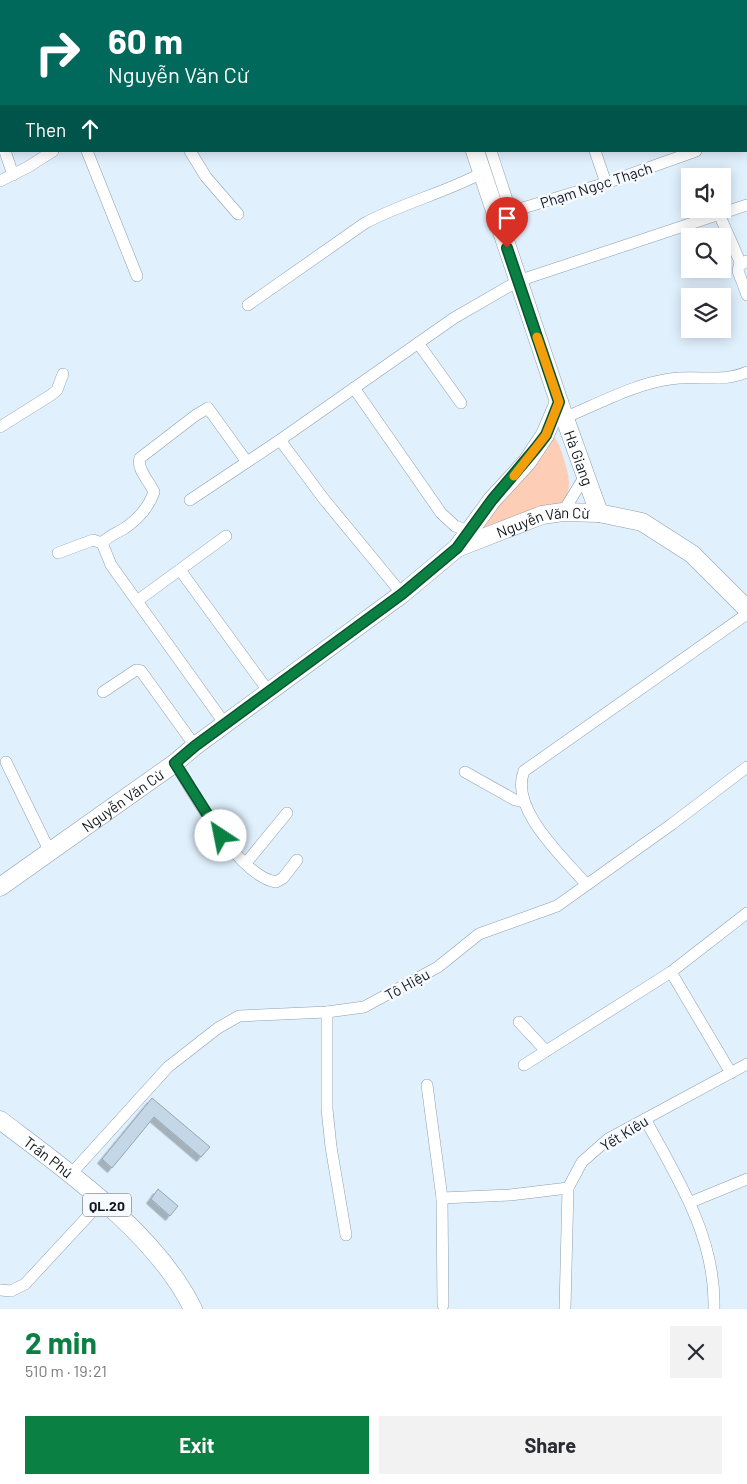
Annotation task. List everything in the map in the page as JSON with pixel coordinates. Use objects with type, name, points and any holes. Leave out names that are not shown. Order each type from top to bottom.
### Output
[{"type":"highway","name":"Hà Giang","points":[[475,152],[482,173],[503,214],[518,281],[561,410],[599,512]]},
{"type":"highway","name":"Hà Giang","points":[[457,548],[468,531],[532,455],[561,410]]},
{"type":"highway","name":"Nguyễn Văn Cừ","points":[[0,887],[175,763],[195,746],[402,594],[457,548],[542,514],[599,512],[642,522],[692,554],[747,609]]},
{"type":"highway","name":"Trần Phú","points":[[0,1120],[71,1174],[134,1230],[184,1291],[193,1309]]},
{"type":"street","points":[[6,152],[13,175]]},
{"type":"street","points":[[0,181],[51,152]]},
{"type":"street","points":[[87,152],[137,276]]},
{"type":"street","points":[[191,152],[206,177],[238,214]]},
{"type":"street","name":"Hà Giang","points":[[491,152],[503,214]]},
{"type":"street","points":[[595,152],[606,183]]},
{"type":"street","name":"Phạm Ngọc Thạch","points":[[503,214],[606,183],[693,152]]},
{"type":"street","points":[[248,305],[365,223],[385,212],[456,187],[482,173]]},
{"type":"street","points":[[731,210],[747,205]]},
{"type":"street","points":[[190,500],[280,440],[454,318],[518,281],[707,218]]},
{"type":"street","points":[[721,218],[744,262],[738,271],[747,295]]},
{"type":"street","points":[[418,343],[461,403]]},
{"type":"street","points":[[561,410],[645,384],[672,378],[723,379],[747,372]]},
{"type":"street","points":[[0,427],[57,390],[62,374]]},
{"type":"street","points":[[354,388],[441,513],[455,526],[468,531]]},
{"type":"street","points":[[102,543],[125,528],[148,508],[154,492],[142,473],[138,462],[140,458],[208,408],[247,462]]},
{"type":"street","points":[[280,440],[323,498],[402,594]]},
{"type":"street","points":[[564,512],[585,476]]},
{"type":"street","points":[[137,601],[226,536]]},
{"type":"street","points":[[58,553],[94,540],[102,543],[111,566],[225,724]]},
{"type":"street","points":[[180,570],[269,692]]},
{"type":"street","points":[[586,884],[530,819],[524,802],[521,783],[527,767],[747,614]]},
{"type":"street","points":[[103,692],[136,670],[140,671],[195,746]]},
{"type":"street","points":[[6,762],[50,852]]},
{"type":"street","points":[[175,763],[216,829],[246,863],[265,878],[276,882],[283,878],[297,860]]},
{"type":"street","name":"Tô Hiệu","points":[[71,1174],[168,1067],[218,1028],[239,1016],[327,1012],[364,1007],[391,994],[438,967],[479,934],[557,906],[672,824],[747,767]]},
{"type":"street","points":[[465,772],[515,800],[524,802]]},
{"type":"street","points":[[246,863],[287,813]]},
{"type":"street","points":[[524,1065],[671,972],[747,913]]},
{"type":"street","points":[[671,972],[731,1073]]},
{"type":"street","points":[[327,1012],[327,1109],[331,1148],[346,1235]]},
{"type":"street","points":[[519,1022],[546,1051]]},
{"type":"street","name":"Yết Kiêu","points":[[565,1309],[568,1188],[582,1162],[608,1139],[747,1064]]},
{"type":"street","points":[[427,1084],[442,1198],[443,1306]]},
{"type":"street","points":[[645,1120],[691,1202],[706,1250],[713,1289],[714,1309]]},
{"type":"street","points":[[691,1202],[747,1179]]},
{"type":"street","points":[[442,1198],[510,1195],[568,1188]]},
{"type":"street","points":[[0,1290],[10,1291],[24,1284],[102,1201]]},
{"type":"shaded area","points":[[554,437],[561,451],[569,479],[564,502],[480,530],[474,526]]},
{"type":"building","points":[[152,1098],[210,1147],[201,1157],[154,1117],[112,1168],[102,1159]]},
{"type":"building","points":[[158,1189],[178,1206],[170,1216],[151,1199]]},
{"type":"slow traffic","points":[[514,476],[527,462],[546,435],[559,402],[537,337]]},
{"type":"route","points":[[221,836],[175,763],[195,746],[402,594],[457,548],[492,500],[527,462],[546,435],[559,402],[507,248]]}]
